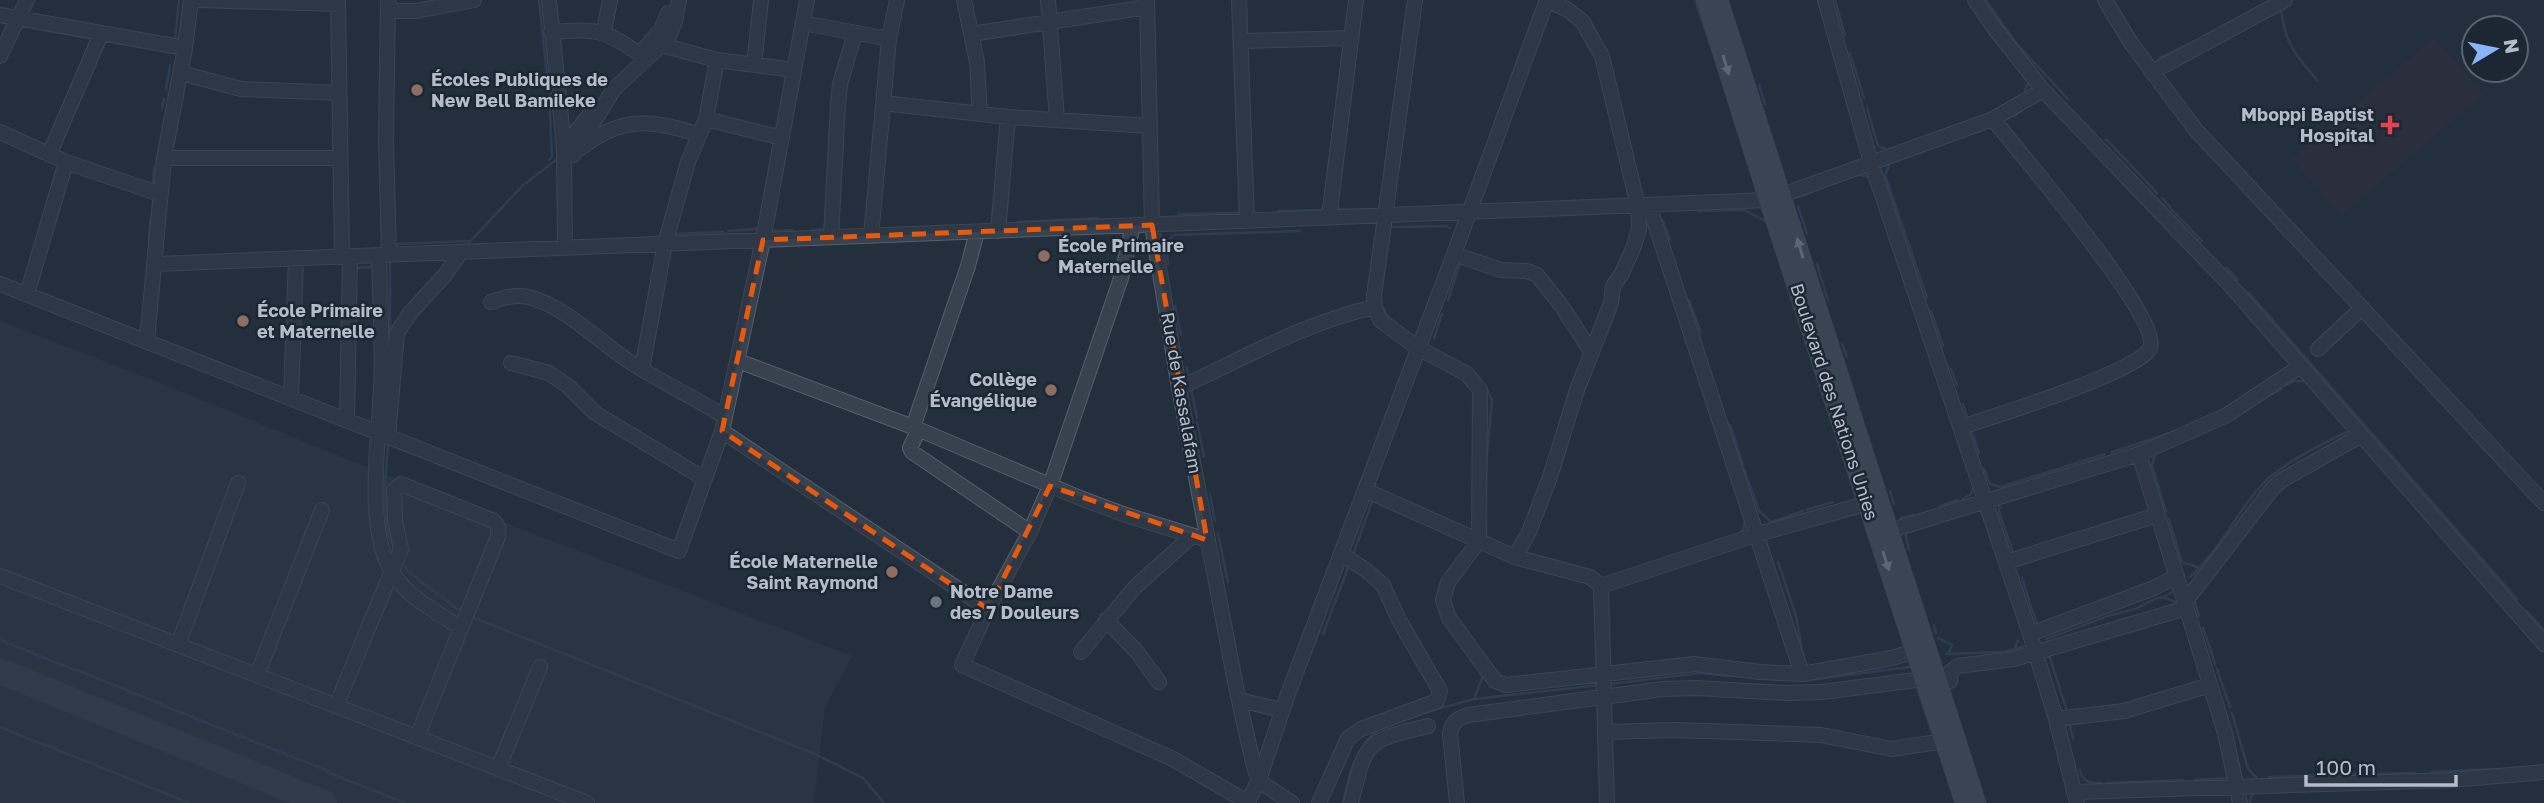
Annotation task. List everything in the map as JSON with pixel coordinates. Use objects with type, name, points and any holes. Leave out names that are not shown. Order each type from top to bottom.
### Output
[{"type":"main road","name":"Boulevard des Nations Unies","points":[[1705,0],[1776,198],[1932,682],[1977,803]]},
{"type":"main road","name":"Boulevard des Nations Unies","points":[[1720,0],[1776,198]]},
{"type":"main road","name":"Boulevard des Nations Unies","points":[[1884,532],[1915,651],[1932,682],[1944,741],[1964,803]]},
{"type":"street","points":[[0,56],[27,0]]},
{"type":"street","points":[[147,341],[164,158],[181,73],[191,0]]},
{"type":"street","points":[[199,0],[338,2],[340,158],[346,256],[346,420]]},
{"type":"street","points":[[383,435],[381,388],[388,6],[416,11],[442,3],[474,0]]},
{"type":"street","points":[[549,0],[567,154],[565,248]]},
{"type":"street","points":[[604,32],[610,12],[610,0]]},
{"type":"street","points":[[567,154],[640,54],[661,30],[671,0]]},
{"type":"street","points":[[567,154],[614,89],[668,39],[679,0]]},
{"type":"street","points":[[754,65],[761,0]]},
{"type":"street","points":[[0,284],[680,551],[723,424],[738,361],[807,0]]},
{"type":"street","points":[[871,236],[889,39],[897,0]]},
{"type":"street","points":[[964,0],[977,62],[980,114]]},
{"type":"street","points":[[1048,0],[1057,120]]},
{"type":"street","points":[[1239,0],[1247,221]]},
{"type":"street","points":[[1415,0],[1374,296],[1375,307],[1380,320],[1418,348],[1467,374],[1480,390],[1479,541],[1448,582],[1443,600],[1449,618],[1494,681],[1506,685],[1694,664],[1802,674],[1892,658],[1915,651]]},
{"type":"street","points":[[1133,225],[1121,278],[1051,486],[962,665],[1173,759],[1248,803],[1259,780],[1282,710],[1547,0],[1568,10],[1582,21],[1602,55],[1644,205],[1758,534],[1802,674]]},
{"type":"street","points":[[1825,0],[1871,162],[2036,652],[2076,798],[2238,786],[2451,780],[2544,772]]},
{"type":"street","points":[[1975,0],[2043,90],[2195,247],[2544,644]]},
{"type":"street","points":[[2105,0],[2151,72],[2195,129],[2544,503]]},
{"type":"street","points":[[2151,72],[2285,0]]},
{"type":"street","points":[[1329,218],[1354,3]]},
{"type":"street","points":[[971,34],[1147,4]]},
{"type":"street","name":"Rue de Kassalafam","points":[[1147,4],[1152,225],[1207,540],[1239,700],[1259,780]]},
{"type":"street","points":[[0,15],[185,48]]},
{"type":"street","points":[[803,23],[889,39]]},
{"type":"street","points":[[551,32],[604,32],[640,54]]},
{"type":"street","points":[[831,237],[840,84],[855,33]]},
{"type":"street","points":[[49,155],[101,34]]},
{"type":"street","points":[[1241,41],[1351,38]]},
{"type":"street","points":[[661,45],[717,60],[794,70]]},
{"type":"street","points":[[642,369],[665,244],[688,162],[706,119],[717,60]]},
{"type":"street","points":[[181,73],[250,91],[340,93]]},
{"type":"street","points":[[156,264],[1776,198],[1993,119],[2043,90]]},
{"type":"street","points":[[883,103],[1008,117],[1150,127]]},
{"type":"street","points":[[998,231],[1008,117]]},
{"type":"street","points":[[706,119],[782,138]]},
{"type":"street","points":[[1961,427],[2018,410],[2095,381],[2143,356],[2151,344],[2144,320],[2120,280],[1993,119]]},
{"type":"street","points":[[567,154],[604,132],[631,122],[669,126],[699,135]]},
{"type":"street","points":[[0,132],[66,162],[160,194]]},
{"type":"street","points":[[164,158],[340,158]]},
{"type":"street","points":[[27,294],[66,162]]},
{"type":"street","points":[[1515,557],[1529,533],[1546,487],[1577,390],[1611,303],[1613,286],[1634,246],[1644,205]]},
{"type":"street","points":[[977,232],[910,449],[1030,532]]},
{"type":"street","points":[[461,251],[397,333],[376,508],[379,536],[393,570],[415,598],[461,626]]},
{"type":"street","points":[[1454,254],[1501,270],[1531,272],[1537,275],[1592,353]]},
{"type":"street","points":[[291,398],[296,258]]},
{"type":"street","points":[[491,302],[521,296],[546,304],[579,324],[642,369],[695,397],[723,424],[988,609]]},
{"type":"street","points":[[1179,388],[1298,333],[1375,307]]},
{"type":"street","points":[[2318,349],[2362,308]]},
{"type":"street","points":[[738,361],[916,428],[1126,515],[1207,540]]},
{"type":"street","points":[[511,363],[549,373],[568,386],[595,413],[705,479]]},
{"type":"street","points":[[1884,532],[2139,454],[2227,415],[2299,367]]},
{"type":"street","points":[[1457,803],[1450,733],[1452,724],[1457,719],[1480,713],[1663,689],[1822,692],[1950,681],[1951,672],[1958,666],[2014,659],[2186,605],[2272,489],[2282,480],[2360,436]]},
{"type":"street","points":[[2139,454],[2210,685],[2238,786],[2240,803]]},
{"type":"street","points":[[178,645],[238,483]]},
{"type":"street","points":[[336,706],[401,549],[395,520],[394,490],[401,484],[494,521],[498,527],[498,537],[417,737]]},
{"type":"street","points":[[1365,490],[1515,557],[1590,577],[1601,586],[1607,803]]},
{"type":"street","points":[[1601,586],[1758,534],[1874,502]]},
{"type":"street","points":[[257,675],[323,510]]},
{"type":"street","points":[[2006,562],[2157,515]]},
{"type":"street","points":[[1081,653],[1135,587],[1192,537]]},
{"type":"street","points":[[1319,803],[1348,738],[1361,729],[1437,701],[1440,695],[1383,585],[1366,570],[1340,554]]},
{"type":"street","points":[[0,576],[587,803]]},
{"type":"street","points":[[2030,634],[2154,588],[2177,576]]},
{"type":"street","points":[[1106,620],[1137,652],[1159,681]]},
{"type":"street","points":[[498,769],[540,667]]},
{"type":"street","points":[[2056,719],[2124,711],[2210,685]]},
{"type":"street","points":[[1239,700],[1282,710]]},
{"type":"street","points":[[1351,803],[1361,765],[1372,745],[1388,736],[1428,726]]},
{"type":"street","points":[[1605,732],[1674,730],[1821,735],[1892,749],[1944,741]]},
{"type":"street","points":[[1259,780],[1271,791],[1292,803]]},
{"type":"highlighted area","points":[[1152,225],[1207,540],[1050,486],[988,609],[722,431],[763,240]]},
{"type":"shaded area","name":"Mboppi Baptist Hospital","points":[[2434,38],[2460,67],[2460,84],[2475,84],[2484,94],[2341,215],[2292,159]]},
{"type":"shaded area","points":[[0,321],[477,512],[852,656],[825,707],[814,803],[0,803]]},
{"type":"waterway","points":[[175,42],[179,0]]},
{"type":"waterway","points":[[539,0],[548,85]]},
{"type":"waterway","points":[[1695,0],[1710,44]]},
{"type":"waterway","points":[[1835,0],[1845,35]]},
{"type":"waterway","points":[[1986,0],[2015,42],[2068,99]]},
{"type":"waterway","points":[[2281,7],[2288,39],[2317,80]]},
{"type":"waterway","points":[[1515,68],[1535,12]]},
{"type":"waterway","points":[[1989,33],[2005,52]]},
{"type":"waterway","points":[[2160,58],[2189,44]]},
{"type":"waterway","points":[[1850,53],[1864,98]]},
{"type":"waterway","points":[[166,90],[170,65]]},
{"type":"waterway","points":[[2025,90],[2029,81]]},
{"type":"waterway","points":[[1759,85],[1765,104]]},
{"type":"waterway","points":[[549,95],[552,157],[549,160]]},
{"type":"waterway","points":[[162,108],[164,99]]},
{"type":"waterway","points":[[1490,136],[1503,100]]},
{"type":"waterway","points":[[1867,108],[1877,143],[1888,150]]},
{"type":"waterway","points":[[2014,116],[2022,110]]},
{"type":"waterway","points":[[2106,139],[2157,193]]},
{"type":"waterway","points":[[466,246],[522,186],[560,157]]},
{"type":"waterway","points":[[1890,163],[1885,175],[1927,298]]},
{"type":"waterway","points":[[153,185],[154,167]]},
{"type":"waterway","points":[[1859,175],[1871,180]]},
{"type":"waterway","points":[[1800,197],[1814,191]]},
{"type":"waterway","points":[[2162,198],[2170,207]]},
{"type":"waterway","points":[[1798,206],[1807,234]]},
{"type":"waterway","points":[[1335,209],[1344,209]]},
{"type":"waterway","points":[[2171,209],[2178,216]]},
{"type":"waterway","points":[[1278,211],[1323,210]]},
{"type":"waterway","points":[[1698,211],[1744,210],[1767,222]]},
{"type":"waterway","points":[[1179,214],[1243,213]]},
{"type":"waterway","points":[[149,238],[151,218]]},
{"type":"waterway","points":[[1018,222],[1098,218]]},
{"type":"waterway","points":[[2180,218],[2202,241]]},
{"type":"waterway","points":[[1663,221],[1670,240]]},
{"type":"waterway","points":[[1390,227],[1450,228]]},
{"type":"waterway","points":[[728,231],[758,229]]},
{"type":"waterway","points":[[812,230],[825,229]]},
{"type":"waterway","points":[[773,231],[793,230]]},
{"type":"waterway","points":[[1168,264],[1168,244],[1174,235],[1300,231]]},
{"type":"waterway","points":[[674,234],[723,232]]},
{"type":"waterway","points":[[395,244],[469,241]]},
{"type":"waterway","points":[[390,260],[390,334]]},
{"type":"waterway","points":[[1448,300],[1461,261]]},
{"type":"waterway","points":[[1817,264],[1828,301]]},
{"type":"waterway","points":[[356,268],[374,267]]},
{"type":"waterway","points":[[2227,268],[2238,280]]},
{"type":"waterway","points":[[2248,292],[2517,599]]},
{"type":"waterway","points":[[1689,300],[1701,333]]},
{"type":"waterway","points":[[1175,306],[1181,335]]},
{"type":"waterway","points":[[1383,308],[1390,320]]},
{"type":"waterway","points":[[1931,311],[1943,346]]},
{"type":"waterway","points":[[1434,338],[1442,314]]},
{"type":"waterway","points":[[1842,344],[1847,357]]},
{"type":"waterway","points":[[1187,368],[1189,378]]},
{"type":"waterway","points":[[1951,369],[1957,385]]},
{"type":"waterway","points":[[2286,385],[2294,381],[2304,381]]},
{"type":"waterway","points":[[1191,388],[1197,418]]},
{"type":"waterway","points":[[1486,388],[1492,400],[1486,467]]},
{"type":"waterway","points":[[2263,399],[2281,389]]},
{"type":"waterway","points":[[1963,404],[1968,420]]},
{"type":"waterway","points":[[1197,422],[1204,456]]},
{"type":"waterway","points":[[1730,425],[1743,465]]},
{"type":"waterway","points":[[1971,429],[1979,453]]},
{"type":"waterway","points":[[2194,437],[2207,431]]},
{"type":"waterway","points":[[2190,577],[2210,556],[2251,498],[2268,479],[2300,456],[2347,432]]},
{"type":"waterway","points":[[2112,452],[2170,433]]},
{"type":"waterway","points":[[388,442],[385,512],[395,550]]},
{"type":"waterway","points":[[2156,452],[2152,465],[2166,511]]},
{"type":"waterway","points":[[1984,469],[1990,484],[2000,487],[2105,454]]},
{"type":"waterway","points":[[1744,469],[1759,511],[1771,522],[1803,511]]},
{"type":"waterway","points":[[1962,499],[1971,494],[1973,487]]},
{"type":"waterway","points":[[1890,491],[1894,504]]},
{"type":"waterway","points":[[1210,495],[1215,521]]},
{"type":"waterway","points":[[1353,555],[1373,499]]},
{"type":"waterway","points":[[1940,506],[1958,500]]},
{"type":"waterway","points":[[1806,510],[1833,502]]},
{"type":"waterway","points":[[2000,502],[1999,512],[2014,555]]},
{"type":"waterway","points":[[1901,518],[1913,515]]},
{"type":"waterway","points":[[2169,519],[2182,562],[2187,564]]},
{"type":"waterway","points":[[1740,533],[1745,521]]},
{"type":"waterway","points":[[1905,532],[1909,550]]},
{"type":"waterway","points":[[1218,534],[1228,582]]},
{"type":"waterway","points":[[402,561],[408,572],[463,613]]},
{"type":"waterway","points":[[1778,562],[1796,616],[1803,657]]},
{"type":"waterway","points":[[2189,564],[2199,568]]},
{"type":"waterway","points":[[1323,634],[1349,565]]},
{"type":"waterway","points":[[2022,578],[2032,610]]},
{"type":"waterway","points":[[2046,639],[2135,609],[2175,590]]},
{"type":"waterway","points":[[2165,598],[2178,603]]},
{"type":"waterway","points":[[2194,599],[2199,616]]},
{"type":"waterway","points":[[2527,611],[2544,630]]},
{"type":"waterway","points":[[2033,612],[2040,625]]},
{"type":"waterway","points":[[472,617],[815,754],[863,778],[884,803]]},
{"type":"waterway","points":[[1934,625],[1936,633]]},
{"type":"waterway","points":[[2203,628],[2215,664]]},
{"type":"waterway","points":[[1938,638],[1952,645],[1949,653]]},
{"type":"waterway","points":[[0,640],[77,671]]},
{"type":"waterway","points":[[2017,652],[2014,650],[2018,640]]},
{"type":"waterway","points":[[1946,654],[2004,652],[2025,646]]},
{"type":"waterway","points":[[2049,655],[2067,711]]},
{"type":"waterway","points":[[1802,681],[1909,667]]},
{"type":"waterway","points":[[2217,669],[2230,707]]},
{"type":"waterway","points":[[79,671],[161,704]]},
{"type":"waterway","points":[[1474,699],[1484,673]]},
{"type":"waterway","points":[[1610,684],[1701,673],[1732,676]]},
{"type":"waterway","points":[[1427,712],[1474,699],[1600,685]]},
{"type":"waterway","points":[[1916,685],[1934,739]]},
{"type":"waterway","points":[[162,705],[328,771]]},
{"type":"waterway","points":[[2232,713],[2248,769],[2256,777]]},
{"type":"waterway","points":[[2069,722],[2073,739]]},
{"type":"waterway","points":[[0,727],[46,746]]},
{"type":"waterway","points":[[1343,803],[1358,754],[1378,730]]},
{"type":"waterway","points":[[48,746],[130,779]]},
{"type":"waterway","points":[[2432,772],[2494,769]]},
{"type":"waterway","points":[[2080,770],[2083,778],[2088,781],[2102,783]]},
{"type":"waterway","points":[[329,773],[405,803]]},
{"type":"waterway","points":[[2373,774],[2415,773]]},
{"type":"waterway","points":[[2269,777],[2365,774]]},
{"type":"waterway","points":[[2194,780],[2228,778]]},
{"type":"waterway","points":[[132,780],[189,803]]},
{"type":"waterway","points":[[2106,783],[2183,780]]},
{"type":"waterway","points":[[2250,803],[2255,792]]},
{"type":"taxiway","points":[[0,671],[324,803]]},
{"type":"place","name":"Écoles Publiques de New Bell Bamileke","points":[[417,90]]},
{"type":"place","name":"Mboppi Baptist Hospital","points":[[2390,125]]},
{"type":"place","name":"École Primaire Maternelle","points":[[1044,256]]},
{"type":"place","name":"École Primaire et Maternelle","points":[[243,321]]},
{"type":"place","name":"Collège Évangélique","points":[[1051,390]]},
{"type":"place","name":"École Maternelle Saint Raymond","points":[[892,572]]},
{"type":"place","name":"Notre Dame des 7 Douleurs","points":[[936,602]]}]
